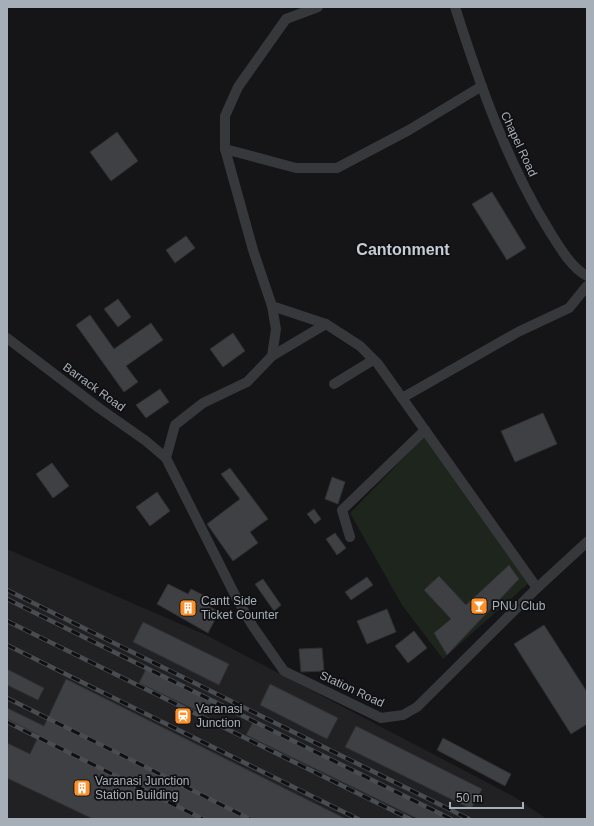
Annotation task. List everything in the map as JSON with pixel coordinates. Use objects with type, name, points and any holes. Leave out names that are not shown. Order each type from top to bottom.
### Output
[{"type":"street","points":[[272,356],[276,328],[272,306],[253,250],[225,149],[226,116],[238,87],[286,19],[318,7]]},
{"type":"street","name":"Chapel Road","points":[[455,7],[496,126],[536,209],[558,244],[579,272],[587,276]]},
{"type":"street","points":[[225,149],[296,168],[337,168],[409,130],[482,86]]},
{"type":"street","points":[[402,398],[518,332],[569,308],[587,286]]},
{"type":"street","points":[[272,306],[326,324],[360,346],[373,360],[402,398],[537,588]]},
{"type":"street","points":[[166,458],[175,425],[203,403],[247,382],[272,356],[326,324]]},
{"type":"street","name":"Barrack Road","points":[[7,338],[99,408],[146,441],[166,458]]},
{"type":"street","points":[[334,384],[373,360]]},
{"type":"street","points":[[350,537],[342,510],[425,430]]},
{"type":"street","name":"Station Road","points":[[166,458],[237,600],[252,625],[284,671],[381,718],[403,715],[417,707],[537,588],[587,542]]},
{"type":"shaded area","points":[[425,436],[531,581],[443,659],[402,605],[350,513]]},
{"type":"shaded area","name":"Varanasi Junction","points":[[7,549],[206,635],[513,796],[547,819],[7,819]]},
{"type":"building","points":[[117,132],[138,161],[111,181],[90,152]]},
{"type":"building","points":[[492,192],[526,248],[507,260],[472,204]]},
{"type":"building","points":[[186,236],[195,248],[175,263],[166,250]]},
{"type":"building","points":[[118,299],[131,317],[118,327],[104,309]]},
{"type":"building","points":[[90,315],[114,349],[151,323],[163,340],[126,366],[138,382],[124,392],[76,325]]},
{"type":"building","points":[[233,333],[245,351],[223,367],[210,349]]},
{"type":"building","points":[[160,389],[169,402],[146,418],[136,405]]},
{"type":"building","points":[[543,413],[557,444],[515,462],[501,431]]},
{"type":"building","points":[[52,463],[69,486],[53,498],[36,474]]},
{"type":"building","points":[[230,468],[268,519],[250,532],[258,543],[233,561],[207,524],[240,499],[221,474]]},
{"type":"building","points":[[332,477],[345,482],[338,504],[325,499]]},
{"type":"building","points":[[157,492],[170,511],[150,526],[136,507]]},
{"type":"building","points":[[314,509],[321,519],[315,524],[307,514]]},
{"type":"building","points":[[335,533],[346,548],[337,555],[326,539]]},
{"type":"building","name":"PNU Club","points":[[509,565],[519,579],[447,655],[434,633],[451,619],[424,590],[439,576],[466,605]]},
{"type":"building","points":[[367,577],[373,585],[351,600],[345,592]]},
{"type":"building","points":[[263,579],[281,605],[274,611],[255,584]]},
{"type":"building","name":"Cantt Side Ticket Counter","points":[[168,584],[188,594],[191,589],[207,597],[203,603],[219,612],[208,633],[157,604]]},
{"type":"building","points":[[387,609],[396,632],[367,644],[357,621]]},
{"type":"building","points":[[143,622],[229,664],[219,685],[133,642]]},
{"type":"building","points":[[544,625],[587,692],[587,724],[571,734],[514,644]]},
{"type":"building","points":[[414,631],[427,648],[408,663],[395,646]]},
{"type":"building","points":[[322,648],[324,671],[301,672],[299,649]]},
{"type":"building","points":[[7,669],[44,688],[38,700],[7,685]]},
{"type":"building","points":[[146,669],[212,702],[206,715],[139,683]]},
{"type":"building","points":[[66,679],[346,819],[93,819],[7,778],[7,743],[30,754],[39,735],[7,719],[7,708],[44,726]]},
{"type":"building","points":[[270,684],[338,718],[327,739],[260,705]]},
{"type":"building","points":[[253,722],[450,819],[418,819],[246,735]]},
{"type":"building","points":[[356,726],[482,789],[471,809],[345,747]]},
{"type":"building","points":[[443,738],[511,774],[505,786],[437,750]]},
{"type":"railway","points":[[7,590],[469,819]]},
{"type":"railway","points":[[7,599],[451,819]]},
{"type":"railway","points":[[7,621],[410,819]]},
{"type":"railway","points":[[7,645],[358,819]]},
{"type":"railway","points":[[7,698],[250,819]]},
{"type":"railway","points":[[7,722],[203,819]]},
{"type":"place","name":"PNU Club","points":[[479,606]]},
{"type":"place","name":"Cantt Side Ticket Counter","points":[[188,608]]},
{"type":"place","name":"Varanasi Junction","points":[[183,716]]},
{"type":"place","name":"Varanasi Junction Station Building","points":[[82,788]]},
{"type":"district","name":"Cantonment","points":[[403,249]]}]
